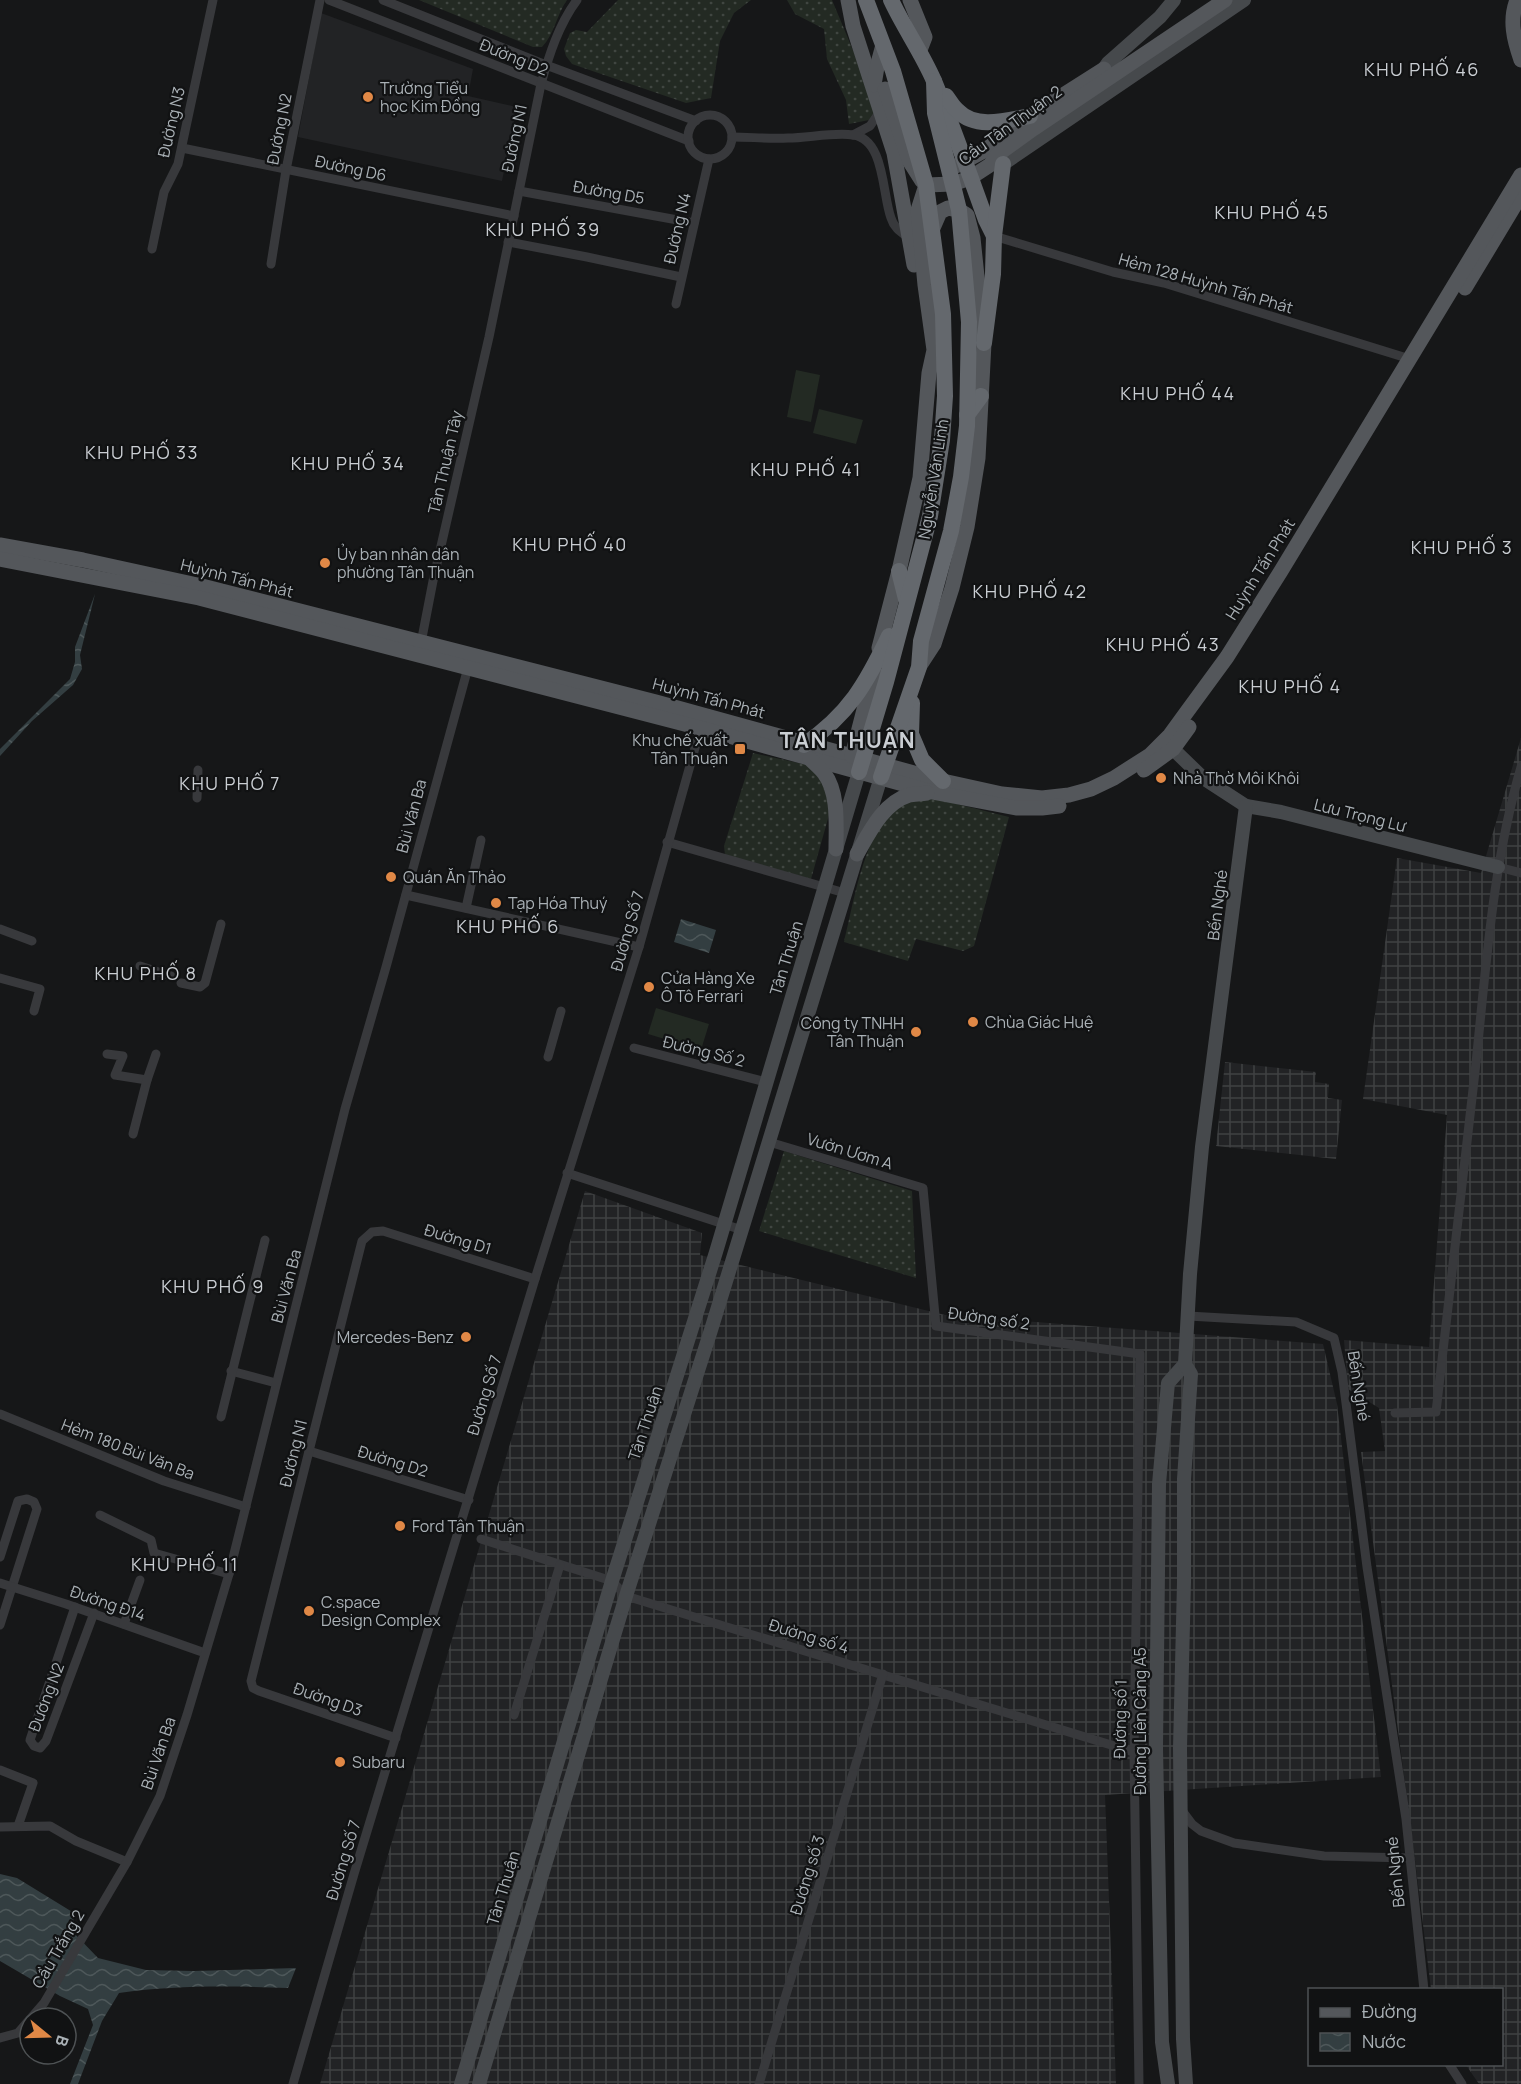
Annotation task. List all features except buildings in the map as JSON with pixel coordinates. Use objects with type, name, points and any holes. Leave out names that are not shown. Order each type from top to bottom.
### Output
[{"type":"highway","name":"Nguyễn Văn Linh","points":[[858,762],[886,682],[930,516],[942,440],[945,372],[943,314],[926,185],[908,117],[866,0]]},
{"type":"highway","name":"Nguyễn Văn Linh","points":[[891,0],[920,50],[934,81],[970,178]]},
{"type":"highway","name":"Nguyễn Văn Linh","points":[[883,770],[918,668],[921,641],[951,531],[961,477],[967,415],[969,322],[959,210],[935,113],[934,81]]},
{"type":"highway","points":[[934,81],[958,111],[972,120],[996,122],[1030,116]]},
{"type":"highway","points":[[984,343],[993,274],[997,164]]},
{"type":"highway","points":[[970,178],[994,236]]},
{"type":"highway","points":[[969,322],[984,343]]},
{"type":"highway","points":[[934,350],[945,372]]},
{"type":"highway","points":[[967,415],[981,396]]},
{"type":"highway","points":[[807,752],[845,711],[875,665],[906,600],[899,571]]},
{"type":"highway","points":[[913,685],[911,734],[937,787]]},
{"type":"main road","name":"Nguyễn Văn Linh","points":[[848,0],[853,26],[894,153],[925,285],[934,350],[929,373],[920,478],[875,665],[858,762]]},
{"type":"main road","name":"Nguyễn Văn Linh","points":[[855,0],[905,150],[917,176],[926,185],[918,210],[915,242]]},
{"type":"main road","name":"Nguyễn Văn Linh","points":[[910,0],[925,37],[920,50]]},
{"type":"main road","name":"Cầu Tân Thuận 2","points":[[951,177],[965,161],[984,151],[1030,116],[1210,0]]},
{"type":"main road","name":"Cầu Tân Thuận 2","points":[[926,185],[951,177],[970,178],[997,164],[997,155],[1033,129],[1225,0]]},
{"type":"main road","points":[[1517,0],[1513,28],[1521,60]]},
{"type":"main road","points":[[874,88],[877,67],[884,45]]},
{"type":"main road","name":"Huỳnh Tấn Phát","points":[[1398,388],[1410,359],[1521,175]]},
{"type":"main road","name":"Huỳnh Tấn Phát","points":[[0,544],[82,560],[702,722],[807,752],[858,762],[937,787],[1042,798],[1069,795],[1091,789],[1114,778],[1169,744],[1233,664],[1318,518],[1343,490],[1398,388],[1521,195]]},
{"type":"main road","points":[[933,228],[940,212],[948,208],[959,210]]},
{"type":"main road","name":"Nguyễn Văn Linh","points":[[918,668],[934,644],[952,588],[964,544],[978,458],[984,343],[973,238],[967,215],[959,210]]},
{"type":"main road","points":[[925,285],[938,268]]},
{"type":"main road","name":"Huỳnh Tấn Phát","points":[[0,559],[200,592],[421,643],[469,662]]},
{"type":"main road","points":[[807,752],[824,773],[831,789],[836,849]]},
{"type":"main road","points":[[857,854],[875,823],[891,805],[907,796],[937,787]]},
{"type":"street","name":"Đường N3","points":[[152,249],[164,192],[178,164],[182,148],[213,0]]},
{"type":"street","name":"Đường N2","points":[[271,264],[286,170],[320,0]]},
{"type":"street","name":"Đường D2","points":[[329,0],[689,141]]},
{"type":"street","name":"Đường D2","points":[[384,0],[546,65],[696,121]]},
{"type":"street","name":"Đường N1","points":[[499,288],[546,65],[567,14],[577,0]]},
{"type":"street","points":[[997,164],[1244,0]]},
{"type":"street","name":"Cầu Tân Thuận 2","points":[[1103,70],[1173,2]]},
{"type":"street","points":[[853,135],[870,126],[881,110]]},
{"type":"street","points":[[706,116],[716,117],[726,122],[732,136],[727,151],[719,157],[709,159],[696,153],[689,141],[690,130],[696,121],[706,116]]},
{"type":"street","points":[[732,136],[787,138],[853,135],[865,139],[872,146],[879,165],[891,218],[897,229],[915,242]]},
{"type":"street","name":"Đường D6","points":[[182,148],[514,216]]},
{"type":"street","name":"Đường N4","points":[[676,304],[709,159]]},
{"type":"street","name":"Đường D5","points":[[519,191],[694,223]]},
{"type":"street","name":"Hẻm 128 Huỳnh Tấn Phát","points":[[994,236],[1113,272],[1164,283],[1410,359]]},
{"type":"street","points":[[508,243],[681,277]]},
{"type":"street","name":"Tân Thuận Tây","points":[[421,643],[499,288]]},
{"type":"street","name":"Bùi Văn Ba","points":[[98,1910],[127,1862],[160,1796],[229,1574],[345,1109],[469,662]]},
{"type":"street","name":"Đường Số 7","points":[[293,2084],[354,1874],[567,1173],[639,947],[702,722]]},
{"type":"street","name":"Lưu Trọng Lư","points":[[1169,744],[1203,778],[1246,806],[1281,812],[1521,873]]},
{"type":"street","name":"Tân Thuận","points":[[461,2084],[612,1581],[724,1225],[836,849],[858,762]]},
{"type":"street","points":[[1395,1413],[1436,1412],[1489,929],[1498,867],[1521,767]]},
{"type":"street","points":[[197,798],[198,770]]},
{"type":"street","name":"Tân Thuận","points":[[479,2084],[626,1596],[742,1230],[883,770]]},
{"type":"street","name":"Bến Nghé","points":[[1246,806],[1209,1088],[1190,1274],[1188,1316],[1296,1322],[1334,1338],[1342,1372],[1366,1567],[1406,1819],[1424,1988]]},
{"type":"street","points":[[466,908],[481,840]]},
{"type":"street","points":[[667,842],[846,893]]},
{"type":"street","points":[[406,895],[639,947]]},
{"type":"street","points":[[181,983],[200,987],[205,983],[221,924]]},
{"type":"street","points":[[0,929],[32,941]]},
{"type":"street","points":[[140,966],[171,976]]},
{"type":"street","points":[[0,978],[40,989],[34,1011]]},
{"type":"street","points":[[548,1057],[561,1011]]},
{"type":"street","name":"Đường Số 2","points":[[634,1048],[766,1082]]},
{"type":"street","points":[[107,1054],[123,1056],[115,1075],[147,1080]]},
{"type":"street","points":[[133,1134],[156,1054]]},
{"type":"street","name":"Vườn Ươm A","points":[[769,1142],[923,1188]]},
{"type":"street","points":[[745,1153],[764,1159]]},
{"type":"street","points":[[567,1173],[742,1230]]},
{"type":"street","name":"Đường số 2","points":[[923,1188],[936,1326],[1140,1354]]},
{"type":"street","name":"Đường N1","points":[[252,1686],[251,1676],[362,1241],[372,1232]]},
{"type":"street","name":"Đường D1","points":[[372,1232],[383,1232],[535,1279]]},
{"type":"street","points":[[221,1417],[265,1240]]},
{"type":"street","points":[[1186,2084],[1183,2039],[1180,1748],[1184,1479],[1191,1374],[1185,1364],[1188,1316]]},
{"type":"street","name":"Đường số 1","points":[[1139,2084],[1134,1752],[1140,1354]]},
{"type":"street","name":"Đường Liên Cảng A5","points":[[1167,2084],[1162,2042],[1156,1748],[1157,1581],[1160,1484],[1168,1383],[1185,1364]]},
{"type":"street","points":[[231,1371],[276,1383]]},
{"type":"street","name":"Hẻm 180 Bùi Văn Ba","points":[[0,1414],[164,1481],[246,1507]]},
{"type":"street","name":"Đường D2","points":[[309,1451],[469,1500]]},
{"type":"street","points":[[0,1557],[18,1501],[27,1499],[34,1502],[37,1509],[0,1625]]},
{"type":"street","points":[[100,1515],[151,1540],[154,1553],[229,1574]]},
{"type":"street","points":[[481,1539],[612,1581],[626,1596]]},
{"type":"street","points":[[514,1715],[560,1565]]},
{"type":"street","points":[[124,1624],[140,1580]]},
{"type":"street","points":[[1157,1581],[1184,1582]]},
{"type":"street","name":"Đường Đ14","points":[[0,1583],[94,1613],[205,1653]]},
{"type":"street","name":"Đường số 4","points":[[626,1596],[1134,1752]]},
{"type":"street","name":"Đường N2","points":[[75,1607],[30,1740],[34,1746],[40,1748],[45,1741],[94,1613]]},
{"type":"street","name":"Đường số 3","points":[[759,2084],[883,1674]]},
{"type":"street","name":"Đường D3","points":[[252,1686],[259,1691],[396,1738]]},
{"type":"street","points":[[564,1740],[581,1745]]},
{"type":"street","points":[[1156,1748],[1180,1748]]},
{"type":"street","points":[[0,1770],[33,1783],[18,1826]]},
{"type":"street","points":[[1180,1808],[1192,1824],[1201,1831],[1234,1843],[1324,1856],[1410,1858]]},
{"type":"street","points":[[0,1827],[50,1826],[76,1841],[127,1862]]},
{"type":"street","name":"Cầu Trắng 2","points":[[41,2006],[98,1910]]},
{"type":"street","points":[[0,2038],[18,2033]]},
{"type":"street","points":[[1450,2066],[1462,2084]]},
{"type":"shaded area","points":[[419,0],[567,0],[550,37],[542,47],[533,47]]},
{"type":"shaded area","points":[[618,0],[751,0],[734,13],[720,41],[711,98],[686,103],[572,64],[564,49],[570,33],[576,30],[587,32]]},
{"type":"shaded area","points":[[787,0],[832,0],[879,118],[849,124],[846,100],[827,59],[824,29],[795,14]]},
{"type":"shaded area","name":"Trường Tiểu học Kim Đồng","points":[[321,13],[473,69],[468,96],[517,107],[502,181],[298,137]]},
{"type":"shaded area","points":[[796,370],[820,375],[811,422],[787,417]]},
{"type":"shaded area","points":[[819,409],[863,420],[856,444],[813,433]]},
{"type":"shaded area","points":[[1521,738],[1521,2084],[1479,2084],[1467,2066],[1503,2066],[1503,1988],[1431,1988],[1361,1452],[1385,1451],[1379,1408],[1348,1389],[1344,1340],[1429,1347],[1447,1115],[1363,1099],[1397,858],[1481,873]]},
{"type":"shaded area","points":[[753,753],[813,766],[829,790],[829,815],[811,879],[725,855],[724,846]]},
{"type":"shaded area","points":[[933,798],[1009,817],[974,946],[963,951],[916,939],[908,961],[844,942],[863,866],[879,828],[889,813],[902,803]]},
{"type":"shaded area","points":[[656,1008],[709,1024],[701,1050],[648,1034]]},
{"type":"shaded area","points":[[1225,1062],[1316,1072],[1315,1082],[1329,1084],[1328,1098],[1342,1100],[1336,1159],[1216,1146]]},
{"type":"shaded area","points":[[784,1151],[912,1191],[916,1278],[759,1231]]},
{"type":"shaded area","points":[[585,1191],[702,1233],[700,1255],[945,1315],[1323,1344],[1337,1404],[1381,1777],[1105,1795],[1116,2084],[320,2084]]},
{"type":"water","points":[[95,594],[80,655],[82,669],[73,685],[32,721],[0,756],[0,749],[70,679],[75,662],[75,647]]},
{"type":"water","points":[[681,919],[716,930],[709,953],[674,942]]},
{"type":"water","points":[[0,1874],[17,1878],[74,1913],[73,1932],[98,1958],[146,1970],[296,1968],[288,1988],[204,1987],[119,1993],[102,2021],[78,2084],[70,2084],[93,2025],[88,2009],[60,1996],[0,1961]]},
{"type":"place","name":"Trường Tiểu học Kim Đồng","points":[[368,97]]},
{"type":"place","name":"Ủy ban nhân dân phường Tân Thuận","points":[[325,563]]},
{"type":"place","name":"Khu chế xuất Tân Thuận","points":[[740,749]]},
{"type":"place","name":"Nhà Thờ Môi Khôi","points":[[1161,778]]},
{"type":"place","name":"Quán Ăn Thảo","points":[[391,877]]},
{"type":"place","name":"Tạp Hóa Thuý","points":[[496,903]]},
{"type":"place","name":"Cửa Hàng Xe Ô Tô Ferrari","points":[[649,987]]},
{"type":"place","name":"Chùa Giác Huệ","points":[[973,1022]]},
{"type":"place","name":"Công ty TNHH Tân Thuận","points":[[916,1032]]},
{"type":"place","name":"Mercedes-Benz","points":[[466,1337]]},
{"type":"place","name":"Ford Tân Thuận","points":[[400,1526]]},
{"type":"place","name":"C.space Design Complex","points":[[309,1611]]},
{"type":"place","name":"Subaru","points":[[340,1762]]},
{"type":"district","name":"KHU PHỐ 46","points":[[1422,69]]},
{"type":"district","name":"KHU PHỐ 45","points":[[1272,212]]},
{"type":"district","name":"KHU PHỐ 39","points":[[543,229]]},
{"type":"district","name":"KHU PHỐ 44","points":[[1178,393]]},
{"type":"district","name":"KHU PHỐ 33","points":[[142,452]]},
{"type":"district","name":"KHU PHỐ 34","points":[[348,463]]},
{"type":"district","name":"KHU PHỐ 41","points":[[806,469]]},
{"type":"district","name":"KHU PHỐ 40","points":[[570,544]]},
{"type":"district","name":"KHU PHỐ 3","points":[[1462,547]]},
{"type":"district","name":"KHU PHỐ 42","points":[[1030,591]]},
{"type":"district","name":"KHU PHỐ 43","points":[[1163,644]]},
{"type":"district","name":"KHU PHỐ 4","points":[[1290,686]]},
{"type":"district","name":"TÂN THUẬN","points":[[848,740]]},
{"type":"district","name":"KHU PHỐ 7","points":[[230,783]]},
{"type":"district","name":"KHU PHỐ 6","points":[[508,926]]},
{"type":"district","name":"KHU PHỐ 8","points":[[146,973]]},
{"type":"district","name":"KHU PHỐ 9","points":[[213,1286]]},
{"type":"district","name":"KHU PHỐ 11","points":[[185,1564]]}]
